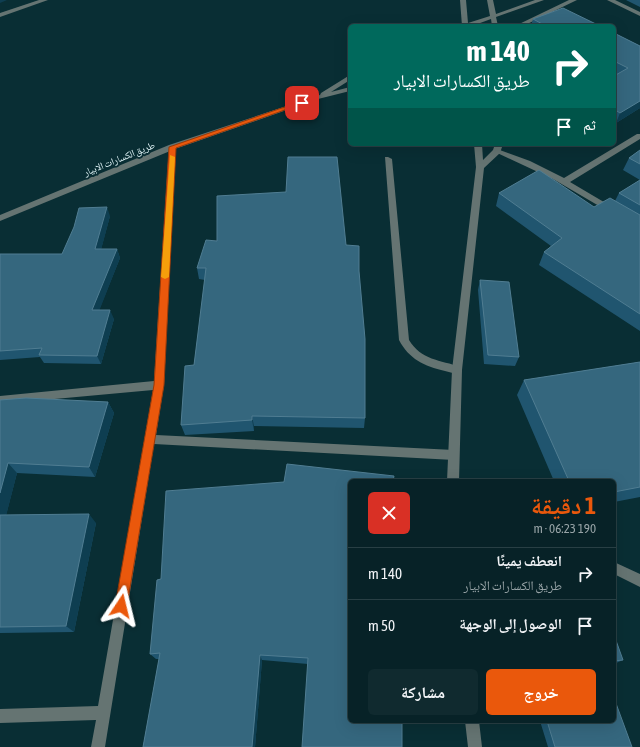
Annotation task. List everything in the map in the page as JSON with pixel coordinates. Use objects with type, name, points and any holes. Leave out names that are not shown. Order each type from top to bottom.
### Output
[{"type":"street","points":[[0,16],[45,0]]},
{"type":"street","points":[[463,0],[466,24]]},
{"type":"street","points":[[490,0],[495,24]]},
{"type":"street","points":[[471,24],[541,0]]},
{"type":"street","points":[[522,24],[574,0]]},
{"type":"street","points":[[610,0],[640,14]]},
{"type":"street","name":"طريق الكسارات الابيار","points":[[316,98],[348,78]]},
{"type":"street","name":"طريق الكسارات الابيار","points":[[0,218],[172,147],[316,98],[348,90]]},
{"type":"street","points":[[565,181],[640,136]]},
{"type":"street","points":[[454,479],[458,370],[480,167],[478,146]]},
{"type":"street","points":[[98,747],[159,385],[172,147]]},
{"type":"street","points":[[480,167],[498,147],[565,181],[621,216]]},
{"type":"street","points":[[388,159],[404,340],[409,350],[419,359],[458,370]]},
{"type":"street","points":[[0,400],[159,385]]},
{"type":"street","points":[[150,439],[454,455]]},
{"type":"street","points":[[616,569],[640,581]]},
{"type":"street","points":[[0,716],[103,713]]},
{"type":"street","points":[[472,723],[475,747]]},
{"type":"building","points":[[563,8],[596,24],[542,24],[533,19]]},
{"type":"building","points":[[616,34],[640,46],[640,101],[620,113],[616,110],[616,75],[628,68],[616,62]]},
{"type":"building","points":[[640,150],[640,164],[629,158]]},
{"type":"building","points":[[288,157],[337,157],[346,245],[359,246],[359,271],[365,339],[365,418],[252,416],[252,420],[181,425],[185,366],[194,365],[206,268],[197,268],[206,240],[217,241],[217,196],[286,192]]},
{"type":"building","points":[[539,170],[594,207],[610,198],[640,215],[640,314],[544,252],[562,238],[499,193]]},
{"type":"building","points":[[640,180],[640,205],[619,193]]},
{"type":"building","points":[[107,207],[95,249],[117,249],[92,310],[110,310],[97,356],[39,355],[42,348],[0,351],[0,254],[62,254],[74,227],[79,208]]},
{"type":"building","points":[[480,280],[509,282],[519,357],[488,355]]},
{"type":"building","points":[[640,362],[640,487],[616,492],[616,479],[568,479],[524,380]]},
{"type":"building","points":[[26,398],[108,402],[89,467],[8,463],[0,493],[0,400]]},
{"type":"building","points":[[287,464],[394,476],[393,479],[348,479],[348,723],[402,723],[402,747],[302,747],[308,658],[260,655],[252,747],[143,747],[160,653],[150,654],[157,580],[161,579],[166,491],[284,482]]},
{"type":"building","points":[[89,514],[66,626],[0,627],[0,515]]},
{"type":"building","points":[[616,641],[623,660],[616,661]]},
{"type":"building","points":[[616,703],[632,747],[555,747],[548,723],[616,723]]},
{"type":"slow traffic","points":[[165,277],[172,157]]},
{"type":"route","points":[[121,606],[159,385],[172,147],[302,103]]}]
